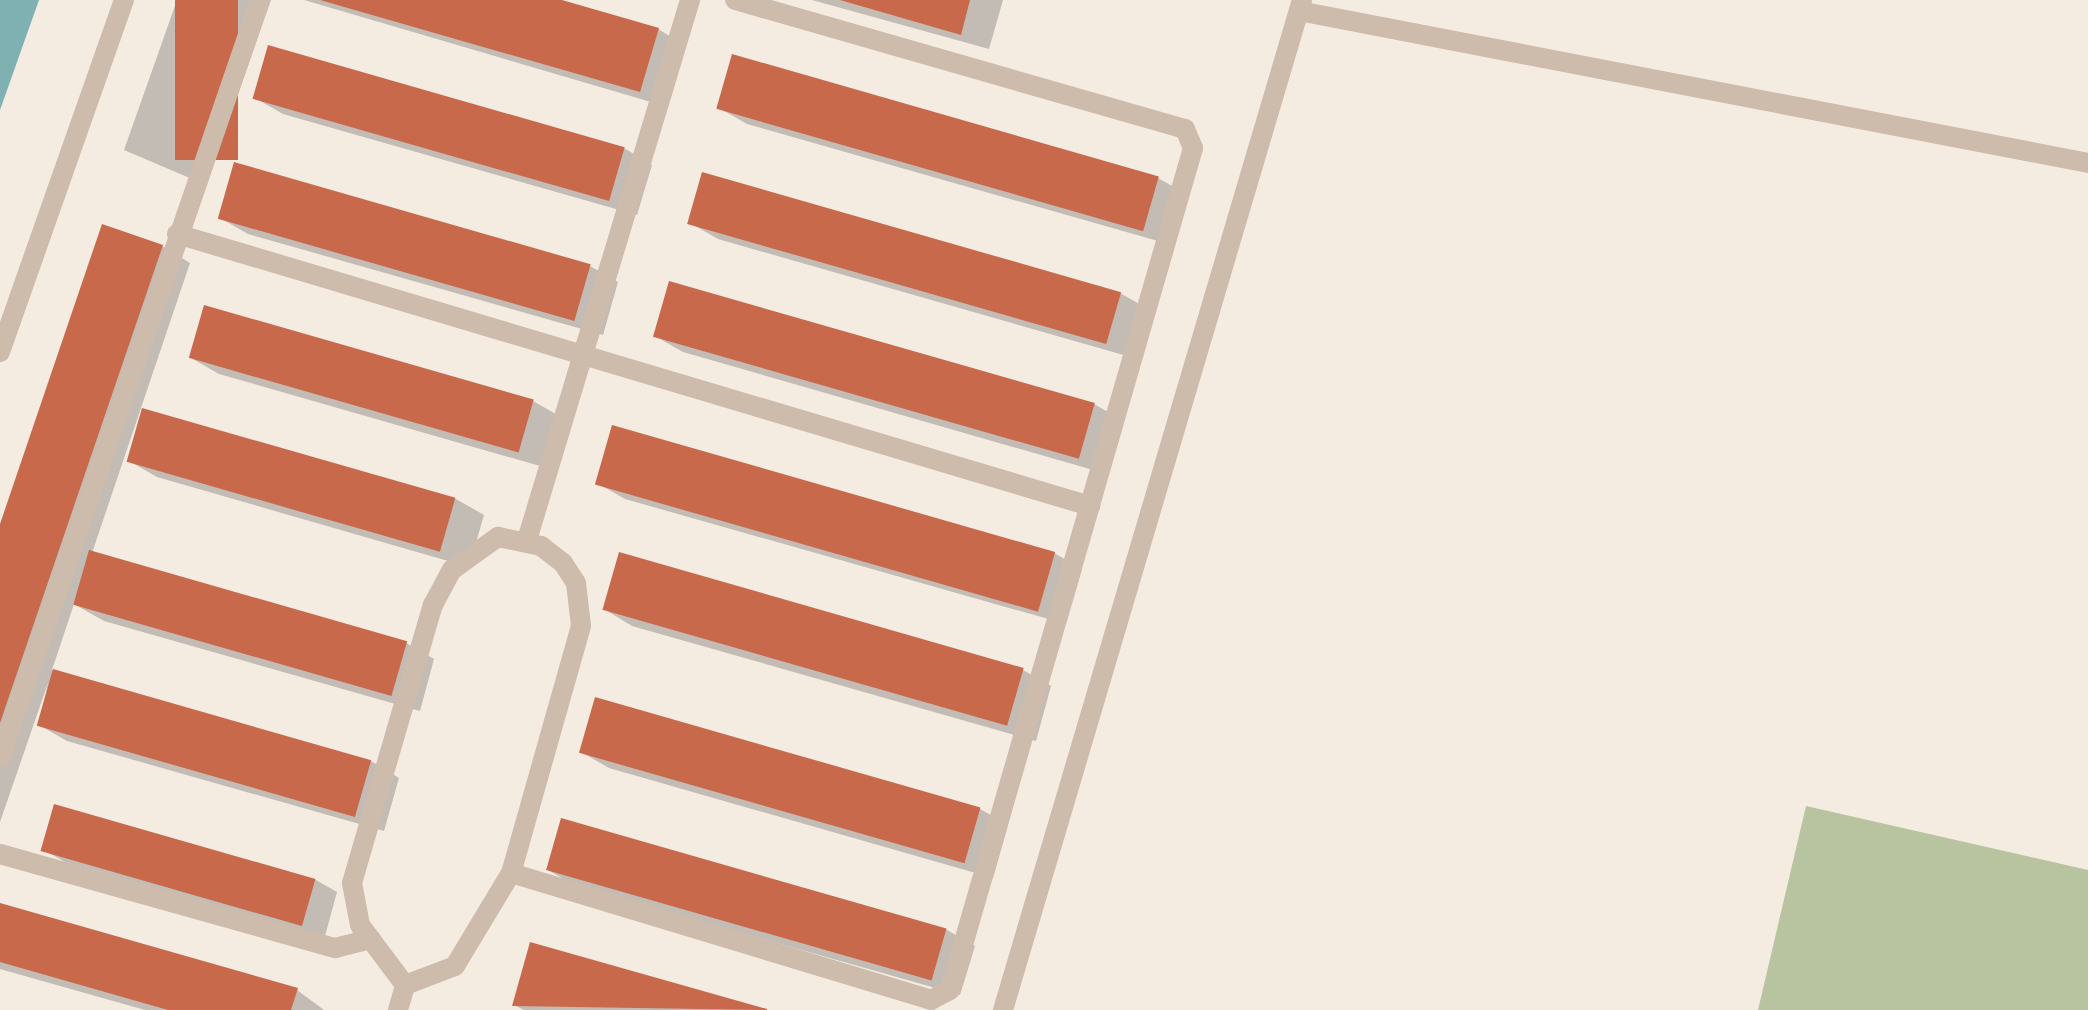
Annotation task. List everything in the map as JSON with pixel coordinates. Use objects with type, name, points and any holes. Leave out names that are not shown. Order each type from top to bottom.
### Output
[{"type":"street","points":[[0,352],[124,0]]},
{"type":"street","points":[[0,758],[177,234],[260,0]]},
{"type":"street","points":[[527,540],[690,0]]},
{"type":"street","points":[[511,873],[931,1000],[950,990],[1193,148],[1185,129],[735,0]]},
{"type":"street","points":[[1003,1010],[1300,6],[2088,163]]},
{"type":"street","points":[[177,234],[1090,506]]},
{"type":"street","points":[[498,537],[527,540],[563,563],[576,583],[581,626],[511,873],[455,966],[405,985],[371,939],[352,883],[433,605],[472,549],[498,537]]},
{"type":"street","points":[[0,854],[335,948],[371,939]]},
{"type":"street","points":[[398,1010],[405,985]]},
{"type":"green space","points":[[1806,806],[2088,870],[2088,1010],[1758,1010]]},
{"type":"water","points":[[0,0],[39,0],[0,110]]},
{"type":"building","points":[[175,0],[238,0],[238,160],[175,160]]},
{"type":"building","points":[[320,0],[562,0],[659,28],[640,92]]},
{"type":"building","points":[[840,0],[970,0],[961,35]]},
{"type":"building","points":[[268,45],[625,147],[609,201],[253,99]]},
{"type":"building","points":[[732,54],[1159,176],[1143,231],[716,109]]},
{"type":"building","points":[[234,162],[591,264],[574,321],[218,219]]},
{"type":"building","points":[[702,172],[1121,292],[1106,344],[687,224]]},
{"type":"building","points":[[102,224],[163,245],[0,723],[0,524]]},
{"type":"building","points":[[669,281],[1095,403],[1079,459],[653,337]]},
{"type":"building","points":[[204,305],[534,400],[519,452],[189,358]]},
{"type":"building","points":[[142,408],[455,498],[440,552],[127,462]]},
{"type":"building","points":[[612,425],[1055,552],[1038,612],[595,485]]},
{"type":"building","points":[[89,550],[407,641],[391,696],[73,605]]},
{"type":"building","points":[[619,552],[1024,668],[1007,726],[602,610]]},
{"type":"building","points":[[53,669],[371,760],[355,817],[37,726]]},
{"type":"building","points":[[595,697],[980,808],[964,863],[579,753]]},
{"type":"building","points":[[54,804],[315,879],[302,926],[40,851]]},
{"type":"building","points":[[561,818],[946,929],[932,980],[546,870]]},
{"type":"building","points":[[0,903],[298,988],[291,1010],[168,1010],[0,962]]},
{"type":"building","points":[[530,942],[767,1009],[767,1010],[512,1006]]}]
